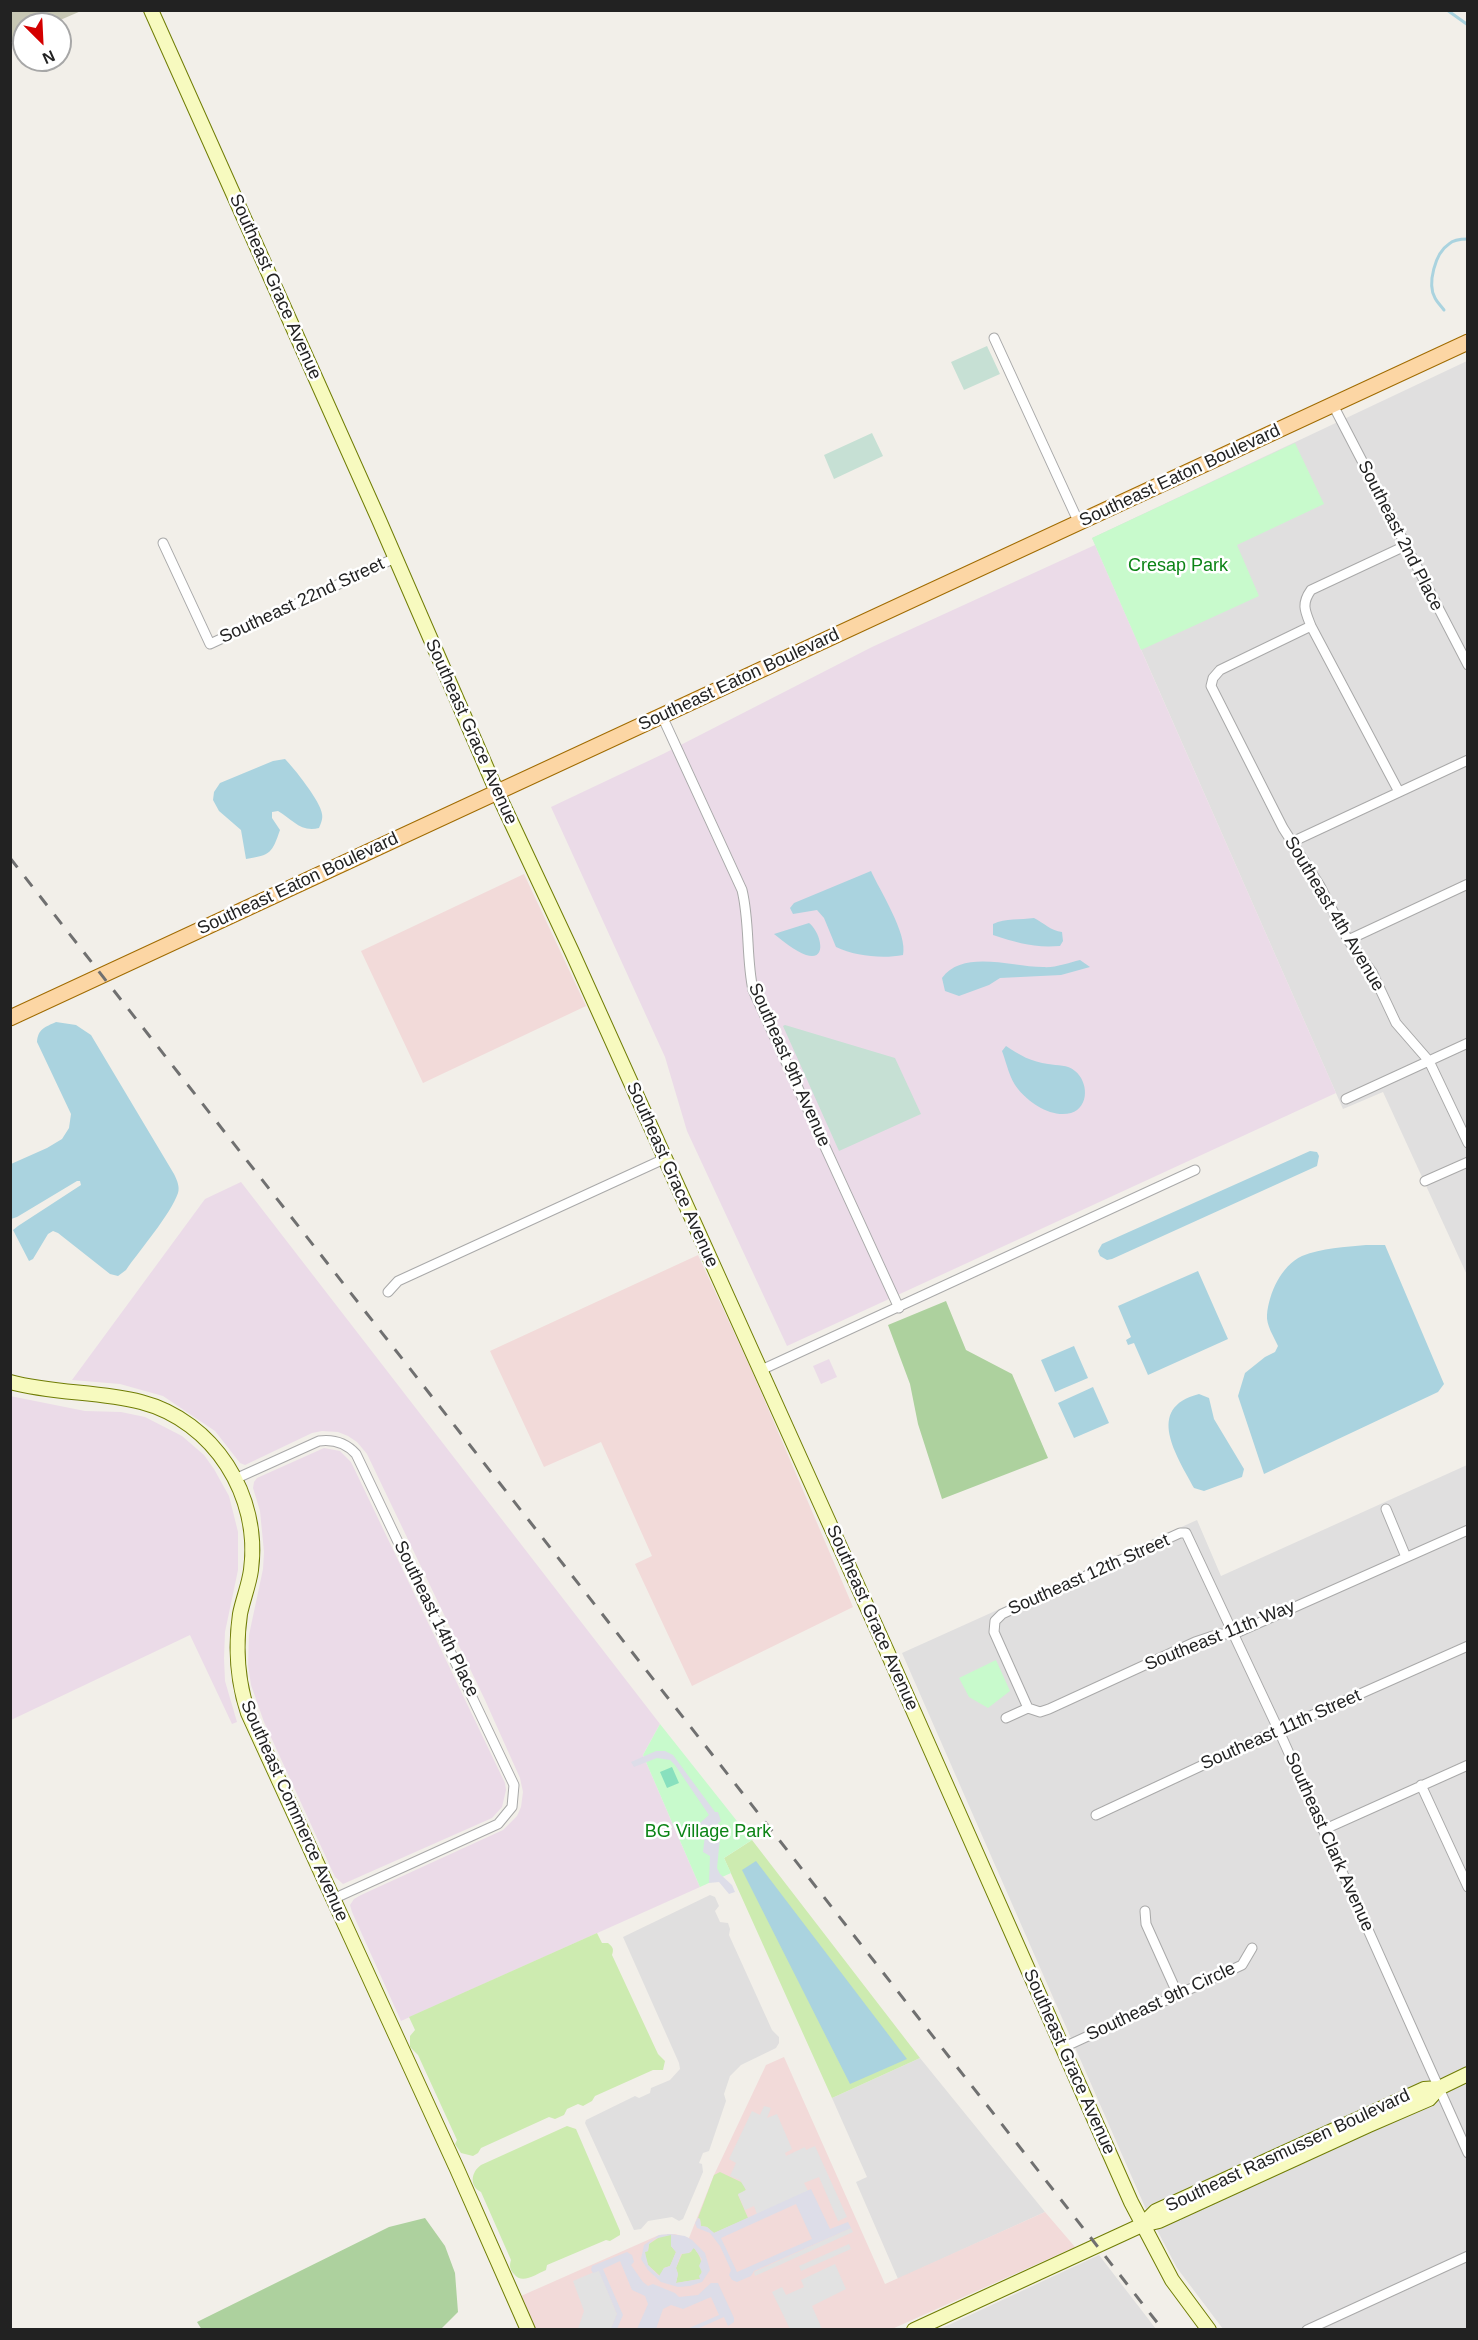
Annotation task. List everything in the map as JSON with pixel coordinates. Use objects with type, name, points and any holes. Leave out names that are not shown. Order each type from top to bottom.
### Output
[{"type":"main road","name":"Southeast Eaton Boulevard","points":[[10,1018],[1467,342]]},
{"type":"street","name":"Southeast Grace Avenue","points":[[152,10],[497,792],[886,1648],[1142,2225],[1172,2280],[1209,2330]]},
{"type":"street","points":[[994,338],[1079,523]]},
{"type":"street","name":"Southeast 2nd Place","points":[[1332,405],[1467,665]]},
{"type":"street","name":"Southeast 22nd Street","points":[[163,543],[210,644],[395,558]]},
{"type":"street","points":[[1399,792],[1311,626],[1304,600],[1311,590],[1405,546]]},
{"type":"street","name":"Southeast 4th Avenue","points":[[1311,626],[1220,670],[1213,678],[1211,686],[1283,828],[1320,886],[1348,940],[1372,972],[1396,1023],[1429,1061],[1467,1143]]},
{"type":"street","name":"Southeast 9th Avenue","points":[[662,716],[742,890],[753,990],[899,1308]]},
{"type":"street","points":[[1292,842],[1467,760]]},
{"type":"street","points":[[1348,940],[1467,884]]},
{"type":"street","points":[[1346,1099],[1467,1043]]},
{"type":"street","points":[[388,1292],[398,1281],[664,1158]]},
{"type":"street","points":[[1425,1181],[1467,1162]]},
{"type":"street","points":[[759,1371],[1195,1170]]},
{"type":"street","name":"Southeast Commerce Avenue","points":[[10,1382],[61,1392],[124,1398],[160,1408],[181,1419],[203,1436],[218,1453],[235,1479],[249,1515],[252,1553],[237,1640],[238,1674],[254,1728],[457,2169],[528,2330]]},
{"type":"street","name":"Southeast 14th Place","points":[[235,1479],[314,1442],[328,1440],[342,1443],[356,1454],[511,1777],[515,1790],[508,1815],[494,1826],[333,1899]]},
{"type":"street","points":[[1386,1509],[1406,1557]]},
{"type":"street","name":"Southeast 11th Way","points":[[1006,1718],[1028,1708],[1040,1712],[1049,1709],[1194,1642],[1219,1634],[1234,1634],[1467,1530]]},
{"type":"street","name":"Southeast 12th Street","points":[[1028,1708],[994,1632],[994,1622],[1002,1614],[1180,1533],[1186,1533]]},
{"type":"street","name":"Southeast Clark Avenue","points":[[1186,1533],[1279,1731],[1467,2153]]},
{"type":"street","name":"Southeast 11th Street","points":[[1096,1815],[1467,1646]]},
{"type":"street","points":[[1323,1830],[1467,1765]]},
{"type":"street","points":[[1421,1785],[1467,1887]]},
{"type":"street","points":[[1145,1911],[1146,1924],[1178,1995]]},
{"type":"street","name":"Southeast 9th Circle","points":[[1062,2048],[1242,1965],[1252,1948]]},
{"type":"street","name":"Southeast Rasmussen Boulevard","points":[[914,2330],[1142,2225],[1160,2221],[1397,2114],[1429,2099],[1438,2088],[1467,2074]]},
{"type":"street","points":[[1307,2330],[1467,2256]]},
{"type":"shaded area","points":[[11,10],[81,11],[72,15],[72,12],[12,12],[11,42]]},
{"type":"shaded area","points":[[987,346],[1000,374],[964,390],[951,362]]},
{"type":"shaded area","points":[[1467,361],[1467,1275],[1383,1092],[1343,1109],[1092,538]]},
{"type":"shaded area","points":[[872,433],[883,456],[834,479],[824,455]]},
{"type":"shaded area","points":[[1095,545],[1336,1093],[787,1346],[687,1131],[665,1057],[551,807],[663,754],[872,647]]},
{"type":"shaded area","points":[[524,874],[586,1006],[423,1083],[361,951]]},
{"type":"shaded area","points":[[783,1026],[895,1058],[921,1114],[839,1151]]},
{"type":"shaded area","points":[[241,1182],[660,1724],[643,1755],[700,1887],[401,2021],[350,1905],[361,1895],[503,1830],[517,1816],[523,1792],[520,1778],[485,1700],[367,1454],[357,1442],[348,1436],[338,1432],[322,1431],[312,1433],[245,1465],[240,1463],[215,1431],[163,1396],[120,1384],[72,1380],[205,1199]]},
{"type":"shaded area","points":[[698,1255],[752,1371],[853,1607],[692,1686],[635,1564],[652,1556],[601,1442],[544,1467],[490,1351]]},
{"type":"shaded area","points":[[829,1359],[837,1377],[821,1384],[813,1366]]},
{"type":"shaded area","points":[[10,1396],[85,1411],[121,1412],[145,1417],[182,1436],[204,1455],[214,1469],[229,1496],[238,1532],[238,1570],[225,1632],[224,1658],[225,1681],[237,1722],[232,1724],[190,1635],[11,1720]]},
{"type":"shaded area","points":[[324,1448],[340,1451],[351,1462],[505,1783],[506,1790],[502,1807],[492,1818],[343,1884],[335,1877],[264,1722],[251,1685],[248,1665],[249,1635],[263,1569],[264,1552],[260,1511],[253,1488],[254,1482],[257,1478]]},
{"type":"shaded area","points":[[1467,1465],[1467,2329],[1223,2329],[1177,2268],[1145,2207],[902,1653],[1197,1520],[1221,1576]]},
{"type":"shaded area","points":[[656,1751],[665,1751],[673,1755],[715,1812],[718,1812],[721,1821],[718,1823],[720,1838],[717,1868],[735,1892],[729,1894],[719,1882],[709,1883],[710,1856],[703,1852],[705,1835],[700,1823],[709,1815],[675,1765],[670,1760],[657,1758],[634,1767],[631,1762]]},
{"type":"shaded area","points":[[710,1895],[715,1897],[719,1906],[715,1911],[720,1922],[728,1923],[729,1935],[772,2030],[779,2037],[779,2043],[776,2048],[741,2065],[730,2076],[724,2094],[726,2101],[709,2151],[703,2153],[699,2163],[702,2164],[703,2172],[683,2219],[679,2221],[672,2217],[648,2221],[641,2229],[634,2230],[585,2123],[586,2120],[635,2096],[639,2098],[650,2093],[651,2088],[670,2080],[680,2069],[623,1937]]},
{"type":"shaded area","points":[[784,2057],[885,2284],[1045,2212],[1075,2247],[892,2329],[536,2329],[521,2296],[659,2235],[675,2234],[689,2238],[714,2175],[766,2065]]},
{"type":"shaded area","points":[[920,2058],[1045,2212],[898,2279],[856,2182],[867,2177],[832,2098]]},
{"type":"shaded area","points":[[764,2106],[771,2108],[767,2118],[777,2114],[792,2149],[785,2153],[786,2156],[805,2147],[806,2150],[815,2146],[847,2217],[838,2221],[819,2177],[804,2183],[808,2191],[757,2214],[754,2206],[745,2210],[738,2194],[746,2190],[740,2180],[730,2176],[736,2163],[729,2159],[752,2111],[760,2115]]},
{"type":"shaded area","points":[[811,2189],[830,2229],[848,2222],[851,2228],[754,2271],[751,2276],[737,2282],[729,2275],[731,2270],[720,2246],[710,2233],[697,2228],[695,2223],[698,2218],[701,2226],[707,2227],[714,2233]],"holes":[[[796,2204],[812,2239],[737,2272],[721,2238]]]},
{"type":"shaded area","points":[[851,2228],[853,2232],[755,2276],[754,2272]]},
{"type":"shaded area","points":[[670,2234],[685,2236],[705,2253],[710,2270],[702,2282],[678,2287],[661,2282],[648,2270],[641,2259],[644,2245],[659,2235]],"holes":[[[671,2235],[671,2246],[676,2252],[670,2266],[664,2268],[659,2276],[648,2265],[645,2252],[648,2251],[649,2244],[654,2239]],[[694,2248],[702,2259],[699,2266],[702,2272],[700,2279],[676,2283],[678,2274],[676,2268],[681,2254],[689,2253]]]},
{"type":"shaded area","points":[[849,2244],[851,2249],[801,2271],[799,2266]]},
{"type":"shaded area","points":[[627,2252],[632,2255],[634,2262],[631,2265],[643,2282],[648,2286],[653,2284],[675,2293],[679,2297],[698,2295],[711,2283],[718,2283],[734,2322],[728,2326],[724,2317],[697,2329],[687,2329],[719,2315],[711,2297],[683,2309],[671,2305],[663,2309],[656,2329],[637,2329],[648,2304],[645,2296],[632,2290],[620,2261],[603,2269],[623,2315],[617,2329],[611,2329],[617,2314],[599,2271],[593,2273],[591,2270],[592,2266]]},
{"type":"shaded area","points":[[1099,2255],[1156,2329],[940,2329]]},
{"type":"shaded area","points":[[835,2264],[846,2289],[812,2306],[822,2329],[790,2329],[772,2292],[782,2287],[786,2295],[804,2287],[801,2280]]},
{"type":"shaded area","points":[[599,2270],[617,2314],[611,2329],[578,2329],[584,2311],[573,2281]]},
{"type":"green space","name":"Cresap Park","points":[[1295,443],[1324,504],[1237,545],[1259,596],[1141,650],[1092,538]]},
{"type":"green space","points":[[946,1301],[966,1350],[1012,1374],[1048,1458],[942,1499],[918,1424],[910,1384],[888,1325]]},
{"type":"green space","points":[[996,1660],[1010,1691],[988,1708],[969,1697],[959,1678]]},
{"type":"green space","name":"BG Village Park","points":[[660,1724],[752,1840],[724,1858],[731,1873],[700,1887],[643,1755]]},
{"type":"green space","points":[[672,1767],[679,1783],[667,1788],[660,1772]]},
{"type":"green space","points":[[752,1840],[920,2058],[832,2098],[724,1858]]},
{"type":"green space","points":[[597,1933],[602,1943],[608,1943],[613,1948],[612,1955],[658,2054],[665,2061],[663,2070],[653,2070],[595,2096],[592,2101],[583,2106],[578,2104],[567,2109],[564,2115],[555,2119],[549,2117],[481,2148],[473,2156],[461,2153],[455,2144],[457,2140],[418,2055],[410,2047],[410,2036],[415,2030],[409,2017]]},
{"type":"green space","points":[[567,2126],[576,2129],[620,2235],[547,2265],[546,2270],[534,2276],[521,2279],[511,2269],[511,2260],[481,2192],[473,2183],[473,2175],[481,2165]]},
{"type":"green space","points":[[720,2172],[743,2183],[746,2190],[738,2195],[748,2218],[714,2233],[707,2227],[701,2226],[698,2218],[714,2175]]},
{"type":"green space","points":[[425,2218],[445,2246],[455,2273],[458,2312],[442,2328],[202,2330],[197,2322],[389,2227]]},
{"type":"green space","points":[[671,2234],[671,2246],[676,2252],[670,2266],[664,2268],[660,2276],[648,2265],[644,2252],[648,2251],[649,2244],[661,2236]]},
{"type":"green space","points":[[693,2247],[701,2262],[700,2279],[676,2283],[678,2274],[676,2268],[682,2254],[691,2252]]},
{"type":"water","points":[[285,759],[317,802],[322,814],[319,828],[307,829],[278,811],[272,812],[272,818],[280,830],[275,844],[266,854],[246,859],[241,830],[219,811],[213,800],[214,792],[220,783],[273,761]]},
{"type":"water","points":[[871,871],[897,924],[903,955],[869,956],[836,947],[824,918],[817,910],[793,914],[790,908],[794,903]]},
{"type":"water","points":[[1034,918],[1062,932],[1063,941],[1060,946],[1026,944],[993,935],[993,924]]},
{"type":"water","points":[[809,923],[819,938],[820,945],[818,954],[813,956],[789,946],[774,934]]},
{"type":"water","points":[[1080,960],[1090,967],[1061,975],[1000,978],[989,985],[959,996],[945,991],[942,978],[951,969],[975,962],[1048,967]]},
{"type":"water","points":[[56,1022],[76,1025],[91,1035],[178,1183],[178,1193],[169,1211],[126,1270],[118,1276],[110,1274],[53,1231],[48,1234],[33,1259],[29,1261],[13,1230],[81,1185],[80,1181],[77,1181],[11,1219],[11,1164],[62,1139],[69,1128],[71,1114],[37,1042],[41,1031]]},
{"type":"water","points":[[1006,1046],[1031,1060],[1066,1066],[1075,1071],[1083,1081],[1085,1094],[1077,1110],[1064,1114],[1049,1112],[1029,1100],[1010,1076],[1002,1051]]},
{"type":"water","points":[[1310,1151],[1317,1152],[1319,1156],[1317,1166],[1112,1259],[1107,1260],[1100,1256],[1098,1251],[1102,1244]]},
{"type":"water","points":[[1385,1245],[1444,1384],[1438,1392],[1264,1474],[1238,1396],[1245,1373],[1275,1352],[1278,1346],[1267,1319],[1273,1289],[1288,1266],[1302,1256],[1342,1247]]},
{"type":"water","points":[[1198,1271],[1228,1339],[1148,1375],[1134,1343],[1128,1345],[1126,1340],[1131,1337],[1118,1306]]},
{"type":"water","points":[[1074,1346],[1088,1378],[1055,1392],[1041,1360]]},
{"type":"water","points":[[1093,1387],[1109,1423],[1074,1438],[1058,1403]]},
{"type":"water","points":[[1199,1394],[1209,1398],[1214,1419],[1244,1469],[1242,1477],[1204,1491],[1194,1488],[1180,1462],[1170,1434],[1169,1421],[1173,1410],[1182,1401]]},
{"type":"water","points":[[756,1861],[907,2059],[850,2084],[742,1870]]},
{"type":"waterway","points":[[1447,10],[1468,25]]},
{"type":"waterway","points":[[1444,310],[1433,292],[1432,277],[1436,261],[1444,248],[1451,243],[1468,239]]},
{"type":"railway","points":[[10,858],[1163,2330]]}]
